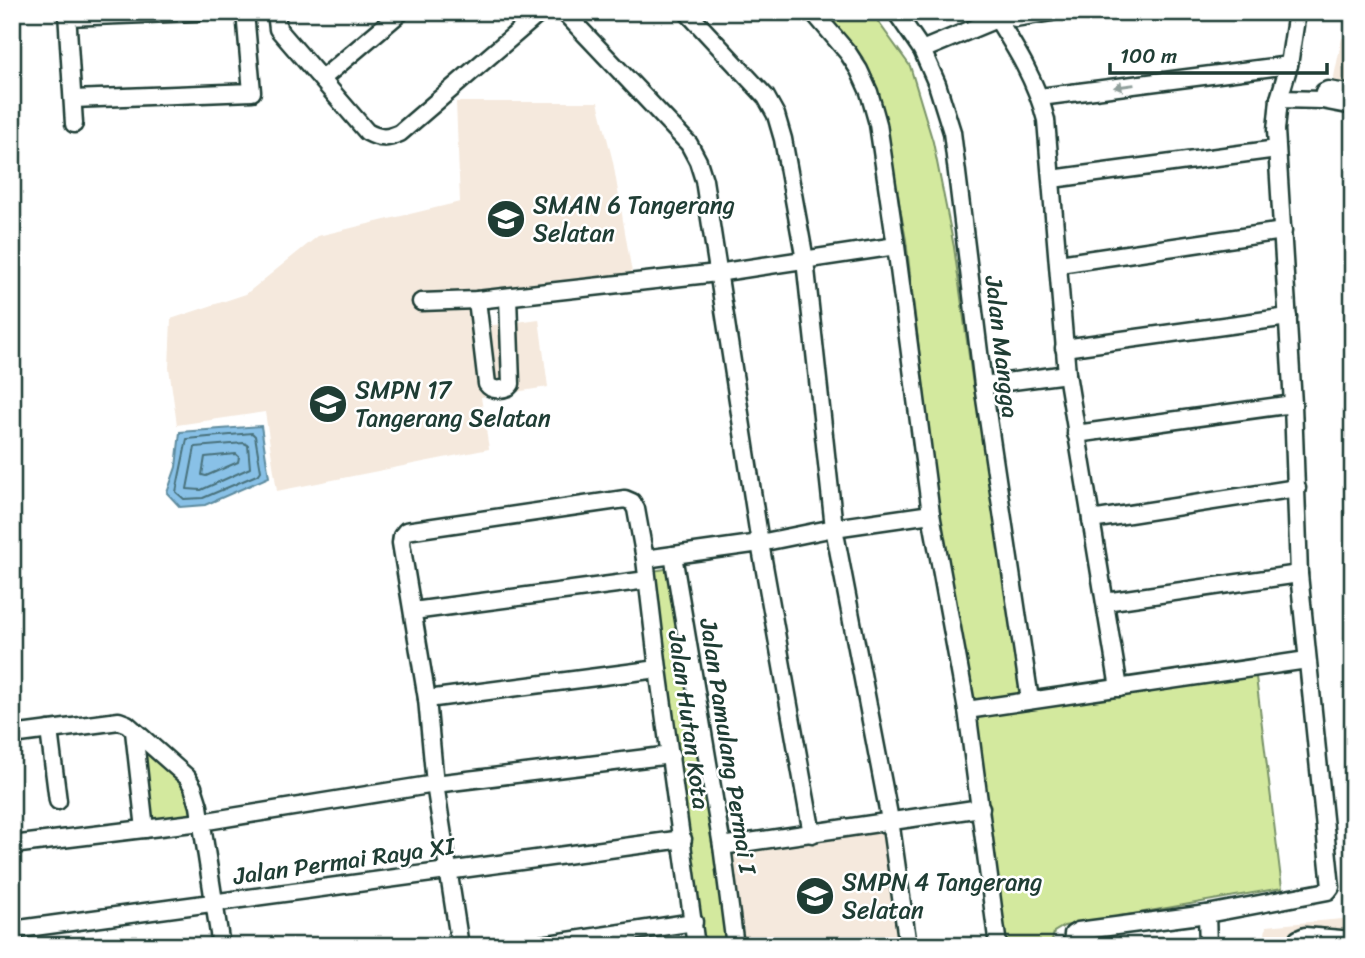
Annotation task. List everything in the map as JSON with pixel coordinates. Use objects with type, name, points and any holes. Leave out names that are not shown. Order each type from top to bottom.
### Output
[{"type":"street","points":[[74,124],[67,15],[198,12]]},
{"type":"street","points":[[72,99],[252,92],[244,12]]},
{"type":"street","points":[[276,12],[278,29],[368,132],[379,138],[389,138],[400,133],[541,12]]},
{"type":"street","points":[[323,78],[401,12]]},
{"type":"street","points":[[564,12],[689,144],[704,180],[760,543],[812,834]]},
{"type":"street","points":[[687,12],[758,88],[776,115],[805,260],[834,528],[890,820],[908,946]]},
{"type":"street","points":[[813,12],[848,53],[869,92],[878,124],[931,514],[967,710],[998,946]]},
{"type":"street","name":"Jalan Mangga","points":[[897,12],[922,50],[937,84],[952,132],[983,385],[1030,699]]},
{"type":"street","points":[[922,50],[1001,15],[1015,18],[1052,12]]},
{"type":"street","points":[[1072,946],[1073,934],[1078,931],[1207,914],[1328,891],[1331,887],[1299,574],[1293,404],[1276,116],[1289,65],[1297,12]]},
{"type":"street","points":[[1001,15],[1040,97],[1048,133],[1067,374],[1119,688]]},
{"type":"street","points":[[1040,97],[1289,65]]},
{"type":"street","points":[[1322,100],[1324,92],[1328,90],[1353,94]]},
{"type":"street","points":[[1279,99],[1322,100],[1353,106]]},
{"type":"street","points":[[1052,179],[1278,149]]},
{"type":"street","points":[[1059,264],[1283,231]]},
{"type":"street","points":[[421,302],[450,303],[717,273],[896,246]]},
{"type":"street","points":[[477,300],[487,384],[499,390],[511,384],[508,297]]},
{"type":"street","points":[[1064,348],[1288,317]]},
{"type":"street","points":[[983,385],[1067,374]]},
{"type":"street","points":[[1076,434],[1293,404]]},
{"type":"street","points":[[1091,520],[1297,488]]},
{"type":"street","name":"Jalan Hutan Kota","points":[[413,611],[401,543],[406,531],[625,499],[632,502],[636,509],[645,559],[696,946]]},
{"type":"street","points":[[645,559],[931,514]]},
{"type":"street","name":"Jalan Pamulang Permai I","points":[[673,555],[722,846],[735,946]]},
{"type":"street","points":[[1105,602],[1299,574]]},
{"type":"street","points":[[460,946],[435,784],[413,611],[647,580]]},
{"type":"street","points":[[967,710],[1307,660]]},
{"type":"street","points":[[426,699],[658,669]]},
{"type":"street","points":[[12,735],[119,721],[187,777],[199,806],[220,946]]},
{"type":"street","points":[[49,730],[58,801]]},
{"type":"street","points":[[134,731],[145,829]]},
{"type":"street","points":[[12,845],[201,822],[435,784],[671,755]]},
{"type":"street","points":[[722,846],[981,808]]},
{"type":"street","name":"Jalan Permai Raya XI","points":[[12,930],[682,839]]},
{"type":"street","points":[[1207,914],[1208,946]]},
{"type":"street","points":[[535,946],[694,922]]},
{"type":"street","points":[[1296,946],[1298,939],[1305,936],[1353,940]]},
{"type":"shaded area","points":[[1342,38],[1353,39],[1353,95],[1331,91]]},
{"type":"shaded area","points":[[456,102],[598,102],[613,162],[632,273],[465,292],[472,328],[539,319],[548,387],[481,397],[489,449],[277,491],[265,412],[177,425],[169,368],[171,319],[246,294],[318,236],[460,202]]},
{"type":"shaded area","points":[[1345,383],[1353,385],[1353,632],[1350,631]]},
{"type":"shaded area","name":"SMPN 4 Tangerang Selatan","points":[[890,820],[908,946],[735,946],[722,846]]},
{"type":"shaded area","points":[[1353,918],[1353,946],[1264,946],[1266,926]]},
{"type":"green space","points":[[808,12],[871,12],[910,66],[933,142],[954,247],[973,385],[1034,701],[1255,669],[1282,888],[1064,926],[1054,932],[1051,946],[1005,946],[939,517],[906,240],[887,139],[862,72]]},
{"type":"green space","points":[[672,568],[733,946],[694,946],[640,573]]},
{"type":"green space","points":[[134,731],[187,777],[201,822],[145,829]]},
{"type":"water","points":[[261,426],[269,477],[205,505],[180,507],[167,493],[176,467],[180,432]]},
{"type":"place","name":"SMAN 6 Tangerang Selatan","points":[[506,219]]},
{"type":"place","name":"SMPN 17 Tangerang Selatan","points":[[328,404]]},
{"type":"place","name":"SMPN 4 Tangerang Selatan","points":[[815,896]]}]
